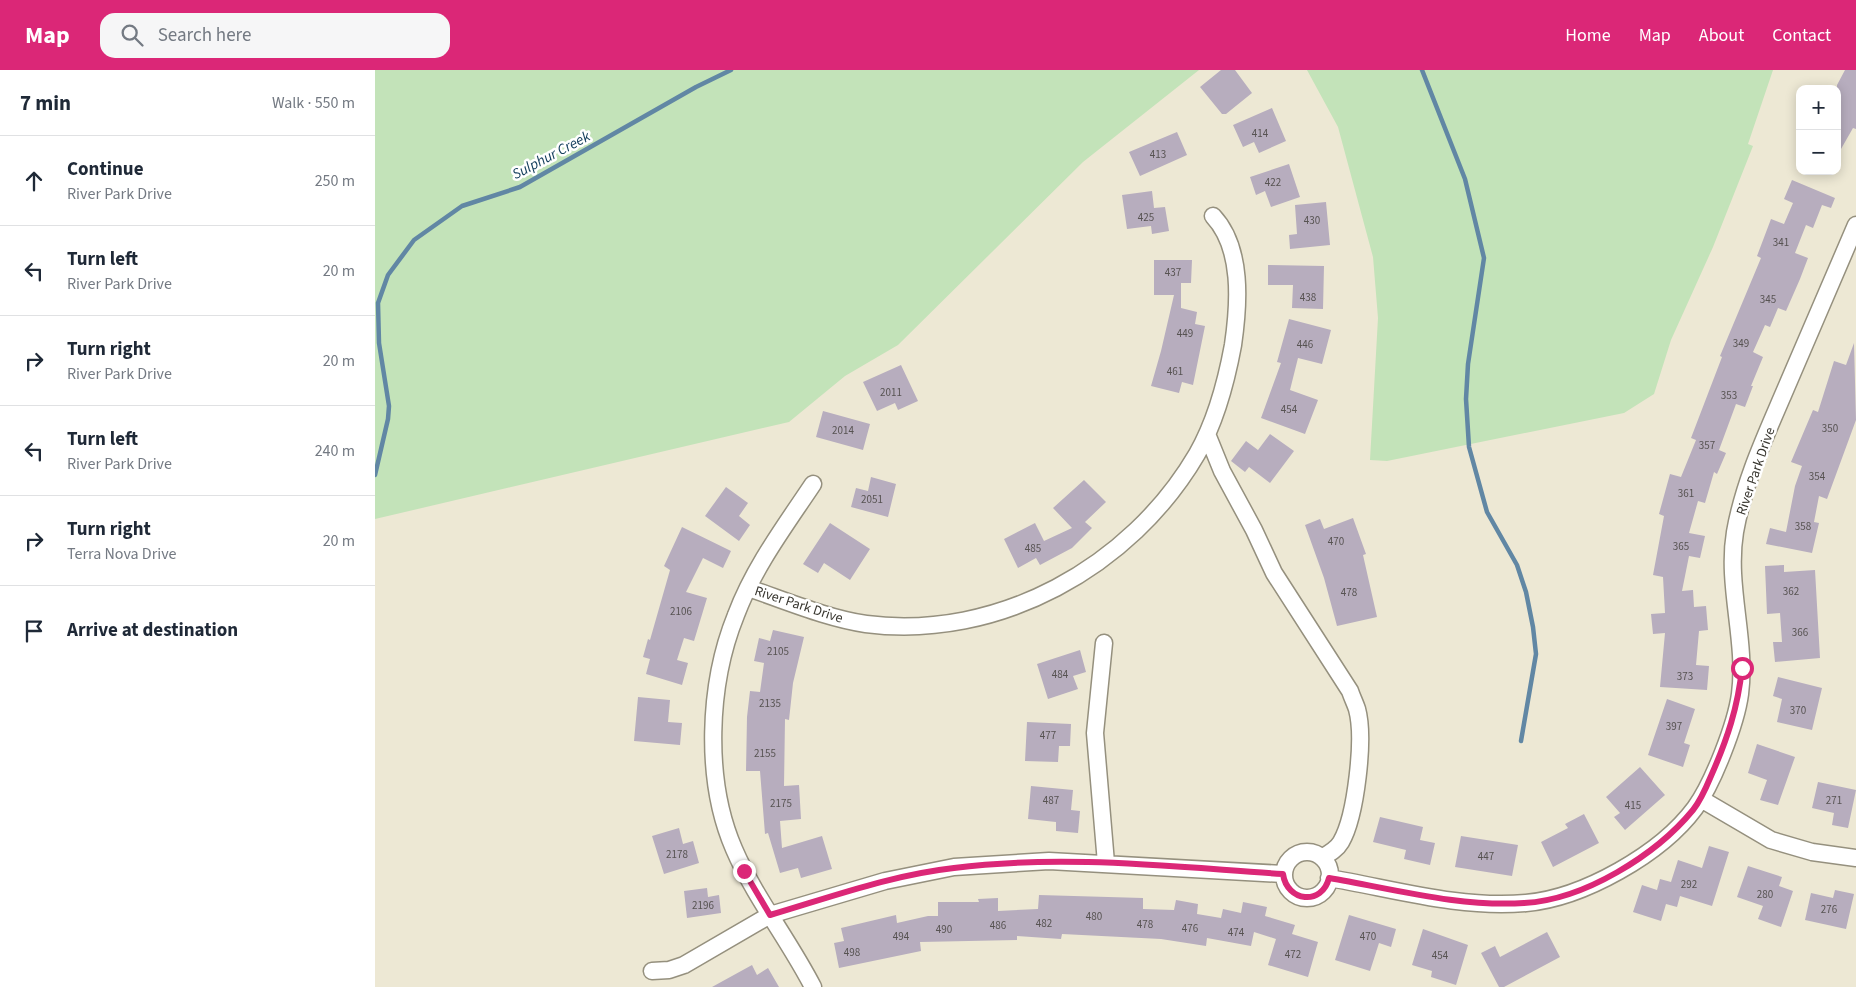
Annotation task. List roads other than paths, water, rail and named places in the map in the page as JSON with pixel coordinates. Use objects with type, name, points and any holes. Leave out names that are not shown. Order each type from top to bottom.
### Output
[{"type":"street","name":"River Park Drive","points":[[748,588],[832,617],[868,624],[928,625],[991,613],[1052,590],[1081,575],[1109,554],[1151,517],[1181,478],[1207,434],[1228,370],[1237,304],[1233,252],[1223,230],[1213,216]]},
{"type":"street","name":"River Park Drive","points":[[1329,878],[1471,903],[1527,903],[1557,897],[1615,874],[1643,855],[1687,816],[1701,799],[1732,726],[1739,697],[1741,646],[1733,565],[1735,536],[1741,500],[1756,457],[1849,258],[1856,225]]},
{"type":"street","points":[[1207,434],[1222,471],[1254,530],[1274,573],[1350,691],[1357,710],[1357,777],[1353,809],[1340,843],[1331,853],[1323,857]]},
{"type":"street","points":[[813,484],[764,558],[736,614],[723,658],[715,705],[713,762],[719,802],[733,847],[744,871],[813,987]]},
{"type":"street","points":[[1104,642],[1095,733],[1106,863]]},
{"type":"street","points":[[1701,799],[1771,840],[1812,852],[1856,858]]},
{"type":"street","points":[[1307,851],[1323,857],[1329,870],[1329,878],[1327,885],[1317,896],[1302,898],[1289,890],[1283,874],[1287,861],[1300,852],[1307,851]]},
{"type":"street","points":[[652,971],[669,970],[684,965],[770,915],[885,881],[954,868],[1049,861],[1283,874]]},
{"type":"waterway","name":"Sulphur Creek","points":[[375,475],[388,419],[389,406],[379,343],[378,303],[388,275],[414,240],[462,206],[520,187],[696,87],[731,70]]},
{"type":"waterway","points":[[1422,70],[1465,179],[1484,258],[1468,364],[1466,399],[1469,447],[1487,512],[1517,565],[1526,592],[1533,627],[1536,654],[1521,741]]}]
